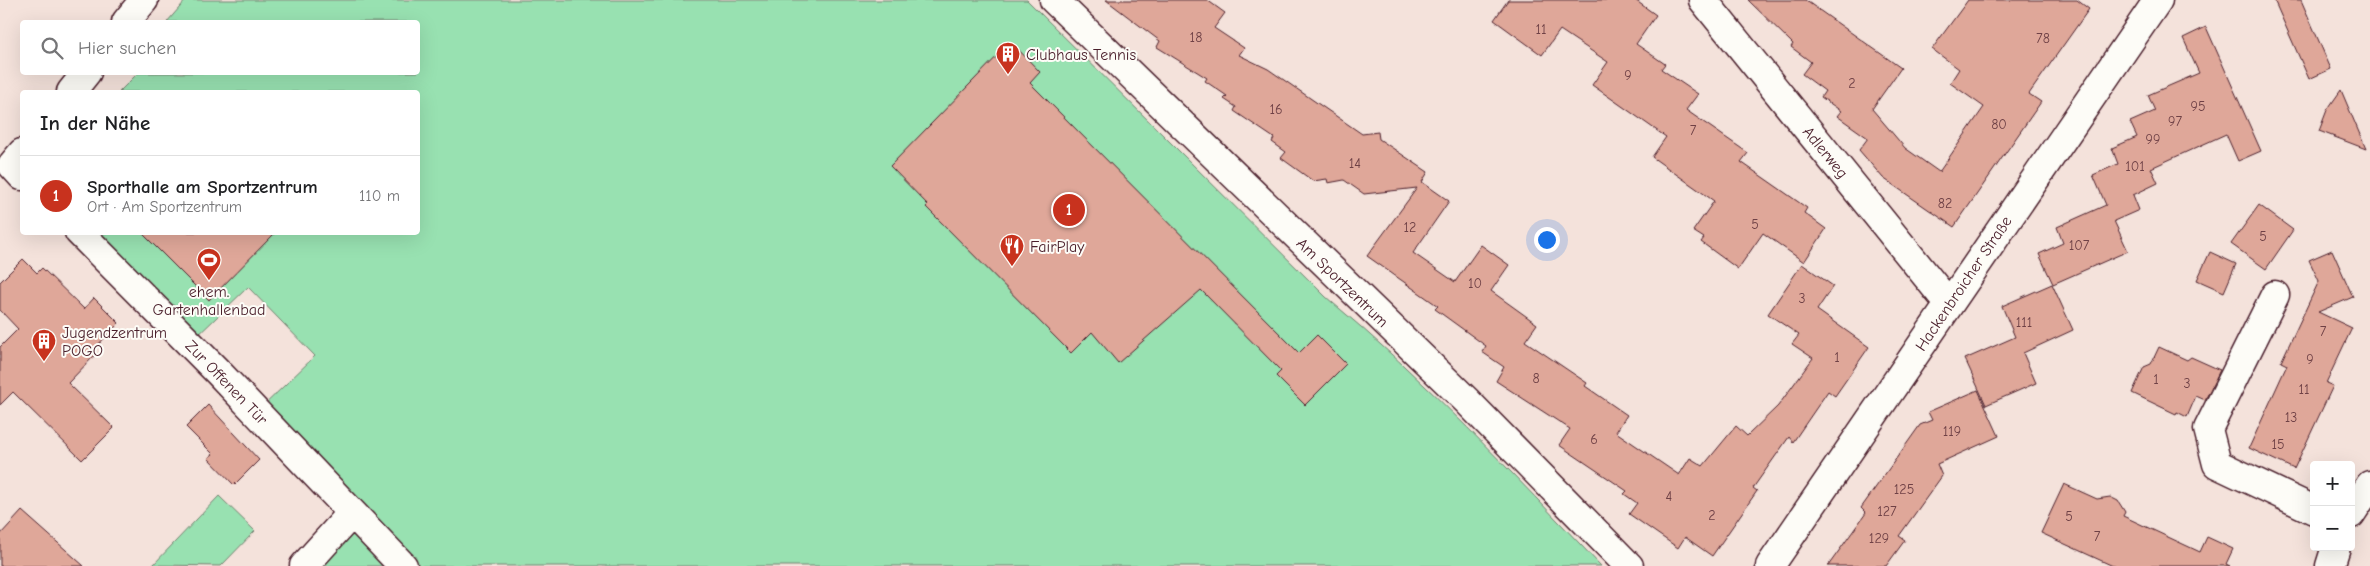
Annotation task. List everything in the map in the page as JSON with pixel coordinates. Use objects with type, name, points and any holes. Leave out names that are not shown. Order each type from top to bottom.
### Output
[{"type":"street","points":[[128,20],[144,0]]},
{"type":"street","name":"Am Sportzentrum","points":[[1054,0],[1466,400],[1629,566]]},
{"type":"street","name":"Adlerweg","points":[[1703,0],[1948,304]]},
{"type":"street","name":"Hackenbroicher Straße","points":[[1770,566],[2158,0]]},
{"type":"street","points":[[72,90],[84,75]]},
{"type":"street","points":[[20,155],[12,165],[20,174]]},
{"type":"street","name":"Zur Offenen Tür","points":[[82,235],[218,372],[404,566]]},
{"type":"street","points":[[2275,295],[2208,429],[2217,464],[2310,508]]},
{"type":"street","points":[[2355,508],[2370,485]]},
{"type":"street","points":[[304,566],[352,513]]},
{"type":"street","points":[[2330,566],[2335,551]]},
{"type":"green space","points":[[186,0],[1027,0],[1326,297],[1363,328],[1433,394],[1601,566],[312,566],[355,517],[257,412],[315,356],[248,287],[190,343],[86,235],[420,235],[420,90],[121,90],[136,75],[420,75],[420,20],[169,20]]},
{"type":"green space","points":[[219,496],[255,531],[221,566],[153,565]]},
{"type":"building","points":[[1106,0],[1207,0],[1225,13],[1214,28],[1244,48],[1239,55],[1268,69],[1362,134],[1378,132],[1379,139],[1428,172],[1422,182],[1449,201],[1413,253],[1455,282],[1481,245],[1509,265],[1491,291],[1537,324],[1525,341],[1587,383],[1585,386],[1627,415],[1616,432],[1679,475],[1690,458],[1703,466],[1736,426],[1747,436],[1778,406],[1813,358],[1792,344],[1799,335],[1768,314],[1802,264],[1833,286],[1817,310],[1869,347],[1835,396],[1828,391],[1793,442],[1789,437],[1753,488],[1757,491],[1712,556],[1685,537],[1678,548],[1629,514],[1637,503],[1624,494],[1627,491],[1559,445],[1570,429],[1496,381],[1504,367],[1482,352],[1486,346],[1435,309],[1438,306],[1367,256],[1417,188],[1364,194],[1344,180],[1328,183],[1327,179],[1313,181],[1281,158],[1286,152],[1272,142],[1274,138],[1234,111],[1236,107],[1224,99],[1227,96],[1205,81],[1207,78],[1157,47],[1160,41]]},
{"type":"building","points":[[1508,0],[1635,0],[1656,15],[1636,44],[1665,64],[1661,69],[1698,94],[1686,110],[1748,153],[1741,162],[1807,208],[1804,213],[1826,229],[1804,262],[1763,233],[1738,269],[1701,242],[1704,238],[1693,231],[1714,201],[1652,157],[1666,137],[1592,85],[1608,62],[1560,30],[1542,55],[1494,20]]},
{"type":"building","points":[[1748,0],[1805,0],[1901,68],[1872,109],[1905,148],[1939,172],[1984,107],[1950,83],[1959,69],[1932,49],[1968,0],[2077,0],[2089,9],[2029,94],[2041,102],[1954,227],[1883,178],[1859,150],[1868,138],[1837,116],[1841,111],[1821,97],[1825,91],[1802,74],[1811,62],[1791,47],[1793,44]]},
{"type":"building","points":[[2274,0],[2301,0],[2331,69],[2309,79]]},
{"type":"building","points":[[2206,27],[2261,151],[2238,161],[2226,134],[2151,168],[2158,183],[2133,195],[2139,210],[2114,221],[2128,251],[2053,284],[2039,254],[2063,243],[2057,227],[2106,205],[2093,175],[2118,164],[2112,148],[2137,137],[2130,122],[2155,111],[2148,95],[2199,73],[2183,38]]},
{"type":"building","points":[[1011,42],[1040,72],[1030,83],[1299,353],[1317,335],[1346,364],[1305,405],[1276,376],[1281,371],[1201,290],[1118,363],[1092,332],[1071,353],[926,207],[928,205],[890,166]]},
{"type":"building","points":[[2341,90],[2366,149],[2319,131],[2327,110]]},
{"type":"building","points":[[2259,205],[2293,230],[2266,269],[2231,244]]},
{"type":"building","name":"ehem. Gartenhallenbad","points":[[144,235],[273,235],[209,300]]},
{"type":"building","points":[[2332,250],[2353,297],[2318,312],[2352,328],[2326,383],[2333,386],[2294,469],[2249,448],[2287,365],[2281,362],[2319,281],[2309,260]]},
{"type":"building","points":[[2210,252],[2236,264],[2224,292],[2197,280]]},
{"type":"building","name":"Jugendzentrum POGO","points":[[23,259],[37,273],[42,268],[84,309],[94,298],[119,323],[93,350],[96,354],[68,383],[114,428],[82,460],[13,392],[0,405],[0,347],[18,329],[0,310],[0,282]]},
{"type":"building","points":[[2052,284],[2073,330],[2023,353],[2036,383],[1986,405],[1965,359],[2015,337],[2002,306]]},
{"type":"building","points":[[2159,347],[2187,360],[2191,357],[2220,370],[2205,400],[2196,396],[2187,417],[2177,412],[2176,414],[2132,393],[2144,367],[2151,364]]},
{"type":"building","points":[[1978,390],[1999,436],[1937,464],[1942,476],[1899,536],[1905,540],[1886,566],[1828,566],[1866,513],[1861,508],[1920,425],[1932,420],[1928,412]]},
{"type":"building","points":[[208,405],[259,460],[234,485],[208,458],[213,454],[186,427]]},
{"type":"building","points":[[2064,484],[2097,499],[2110,497],[2118,501],[2125,512],[2123,516],[2200,552],[2207,537],[2233,549],[2226,564],[2230,566],[2113,566],[2041,533]]},
{"type":"building","points":[[22,511],[84,566],[0,566],[0,535]]},
{"type":"place","name":"Clubhaus Tennis","points":[[1008,75]]},
{"type":"place","name":"Sporthalle am Sportzentrum","points":[[1069,210]]},
{"type":"place","name":"FairPlay","points":[[1012,267]]},
{"type":"place","name":"ehem. Gartenhallenbad","points":[[209,281]]},
{"type":"place","name":"Jugendzentrum POGO","points":[[44,362]]}]
